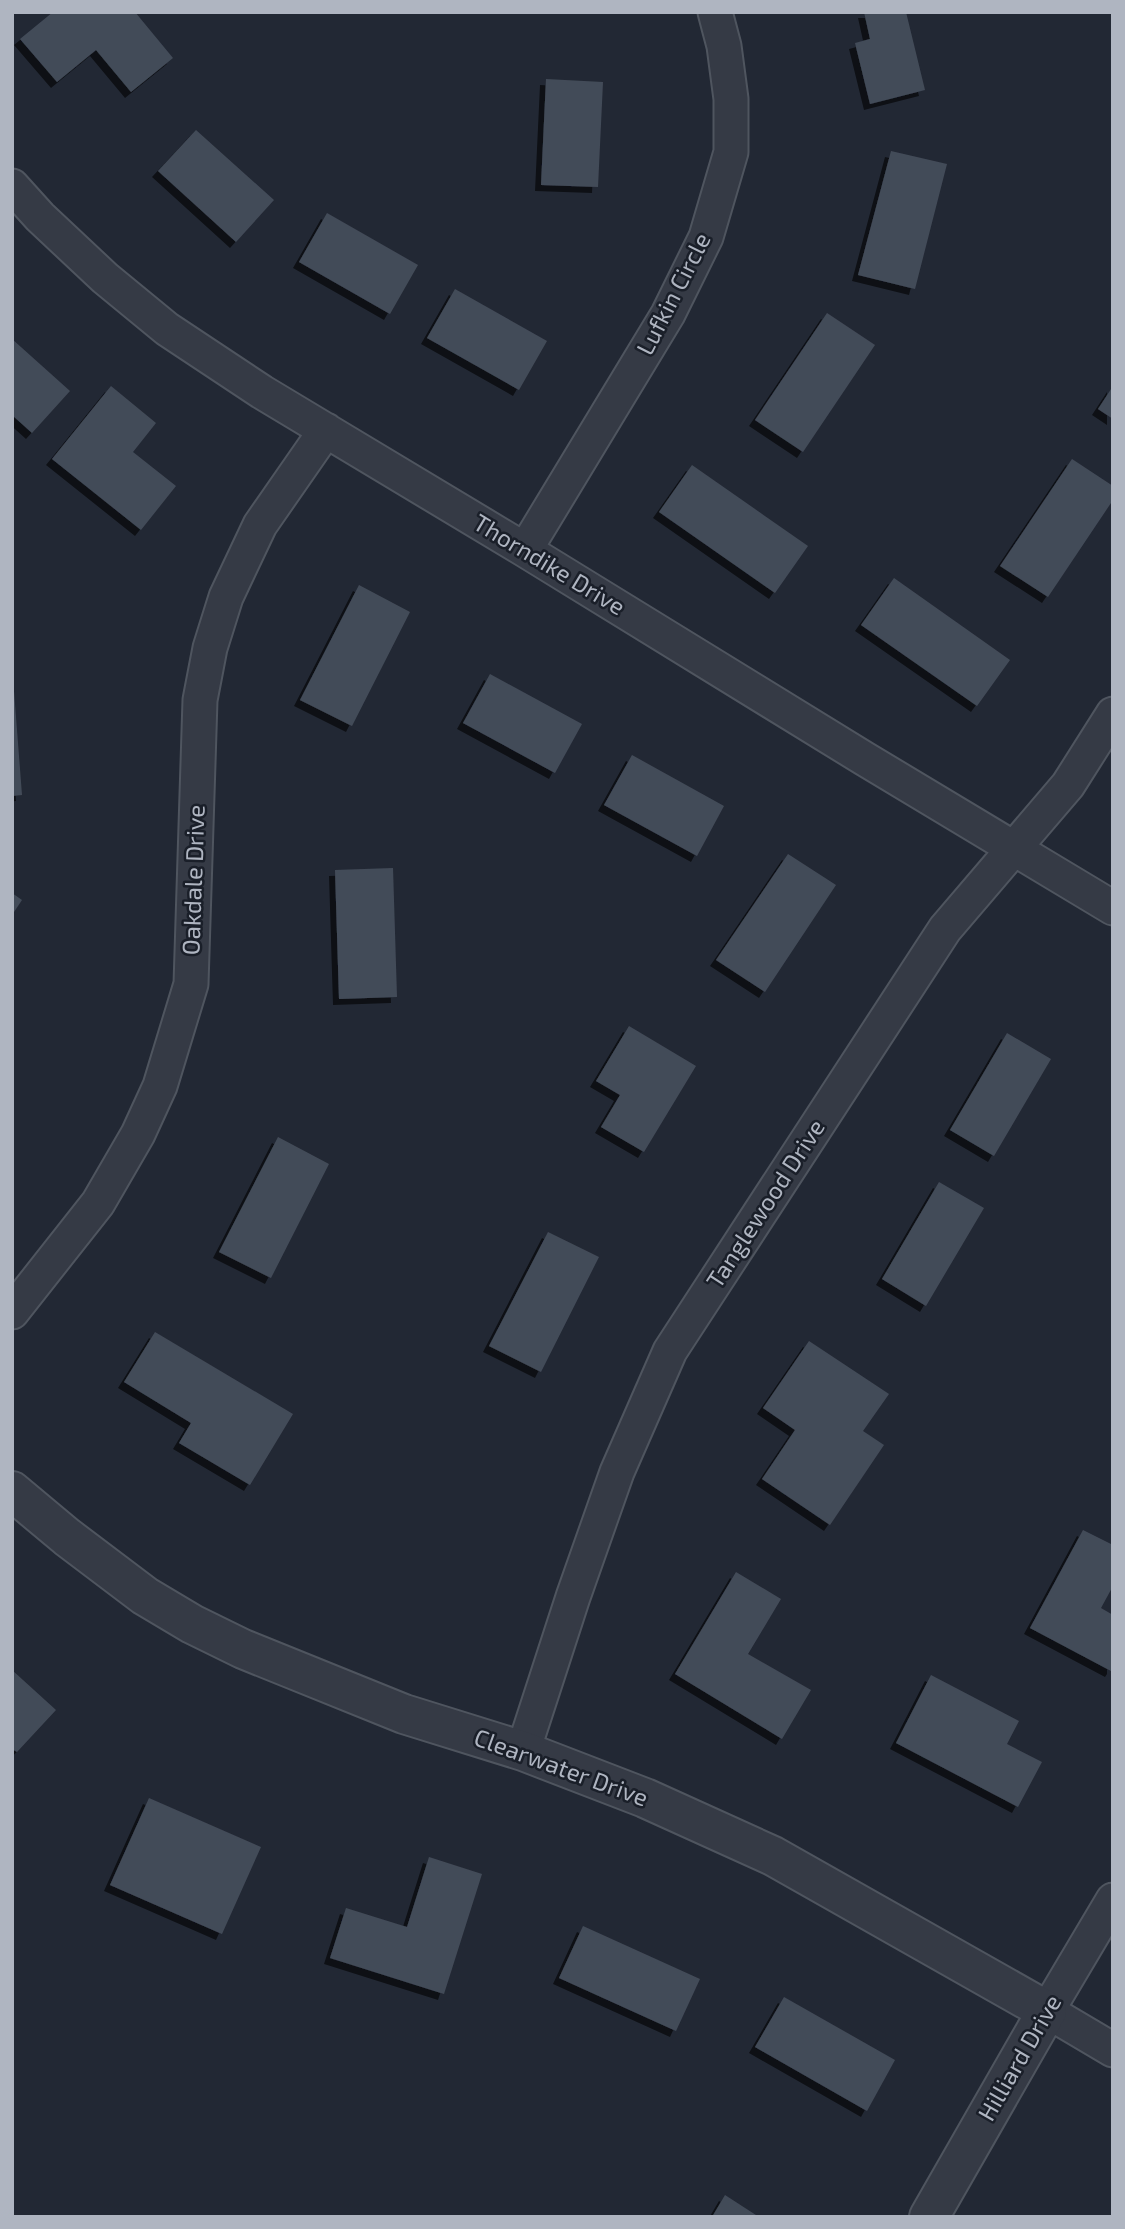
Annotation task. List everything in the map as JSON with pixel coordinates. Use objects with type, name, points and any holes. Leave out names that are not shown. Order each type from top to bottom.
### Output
[{"type":"street","name":"Lufkin Circle","points":[[526,550],[668,314],[706,237],[731,152],[731,99],[724,46],[715,12]]},
{"type":"street","name":"Thorndike Drive","points":[[12,186],[40,217],[105,278],[167,329],[262,392],[1113,908]]},
{"type":"street","name":"Oakdale Drive","points":[[12,1312],[98,1203],[138,1134],[160,1086],[191,984],[200,701],[210,648],[226,597],[260,525],[326,430]]},
{"type":"street","name":"Tanglewood Drive","points":[[523,1751],[617,1472],[670,1351],[945,929],[1068,785],[1113,714]]},
{"type":"street","name":"Clearwater Drive","points":[[12,1490],[67,1537],[145,1596],[192,1624],[243,1649],[404,1714],[523,1751],[645,1798],[773,1856],[1113,2050]]},
{"type":"street","name":"Hilliard Drive","points":[[929,2217],[1113,1900]]},
{"type":"building","points":[[53,12],[135,12],[173,58],[131,92],[96,50],[57,82],[20,39]]},
{"type":"building","points":[[864,12],[906,12],[925,90],[870,104],[855,43],[870,39]]},
{"type":"building","points":[[546,79],[603,82],[598,187],[541,185]]},
{"type":"building","points":[[196,130],[274,200],[236,242],[158,171]]},
{"type":"building","points":[[891,151],[947,164],[915,289],[858,275]]},
{"type":"building","points":[[327,213],[418,265],[390,314],[299,262]]},
{"type":"building","points":[[455,289],[547,341],[519,390],[427,338]]},
{"type":"building","points":[[827,313],[875,345],[803,452],[755,420]]},
{"type":"building","points":[[12,339],[70,391],[32,433],[12,415]]},
{"type":"building","points":[[111,386],[156,423],[133,452],[176,486],[141,530],[52,459]]},
{"type":"building","points":[[1113,386],[1113,419],[1098,409]]},
{"type":"building","points":[[1072,459],[1113,486],[1113,500],[1048,597],[1000,566]]},
{"type":"building","points":[[692,465],[808,546],[775,593],[659,512]]},
{"type":"building","points":[[894,578],[1010,660],[977,706],[861,625]]},
{"type":"building","points":[[359,585],[410,612],[352,726],[300,700]]},
{"type":"building","points":[[490,674],[582,724],[555,773],[463,723]]},
{"type":"building","points":[[12,691],[22,795],[12,796]]},
{"type":"building","points":[[632,755],[724,806],[697,856],[604,805]]},
{"type":"building","points":[[788,854],[836,885],[765,992],[716,960]]},
{"type":"building","points":[[393,868],[397,997],[339,999],[335,870]]},
{"type":"building","points":[[12,893],[22,900],[12,915]]},
{"type":"building","points":[[629,1026],[696,1066],[644,1152],[601,1127],[620,1095],[596,1081]]},
{"type":"building","points":[[1007,1033],[1051,1059],[994,1156],[950,1130]]},
{"type":"building","points":[[278,1137],[329,1164],[271,1278],[219,1252]]},
{"type":"building","points":[[939,1182],[984,1208],[926,1306],[882,1279]]},
{"type":"building","points":[[548,1232],[599,1257],[541,1372],[489,1346]]},
{"type":"building","points":[[155,1332],[293,1414],[250,1485],[179,1443],[191,1423],[124,1382]]},
{"type":"building","points":[[809,1341],[889,1394],[863,1431],[884,1445],[830,1525],[762,1479],[795,1430],[763,1408]]},
{"type":"building","points":[[1083,1530],[1113,1545],[1113,1586],[1101,1608],[1113,1615],[1111,1671],[1030,1628]]},
{"type":"building","points":[[736,1572],[781,1599],[748,1654],[811,1690],[782,1739],[675,1674]]},
{"type":"building","points":[[12,1670],[56,1710],[17,1752],[12,1749]]},
{"type":"building","points":[[931,1675],[1019,1721],[1007,1744],[1042,1762],[1018,1807],[896,1743]]},
{"type":"building","points":[[149,1798],[261,1847],[222,1934],[110,1885]]},
{"type":"building","points":[[429,1857],[482,1874],[444,1994],[330,1958],[346,1908],[407,1927]]},
{"type":"building","points":[[583,1926],[700,1979],[676,2031],[559,1978]]},
{"type":"building","points":[[784,1997],[895,2060],[867,2111],[755,2047]]},
{"type":"building","points":[[725,2195],[759,2217],[712,2217]]}]
